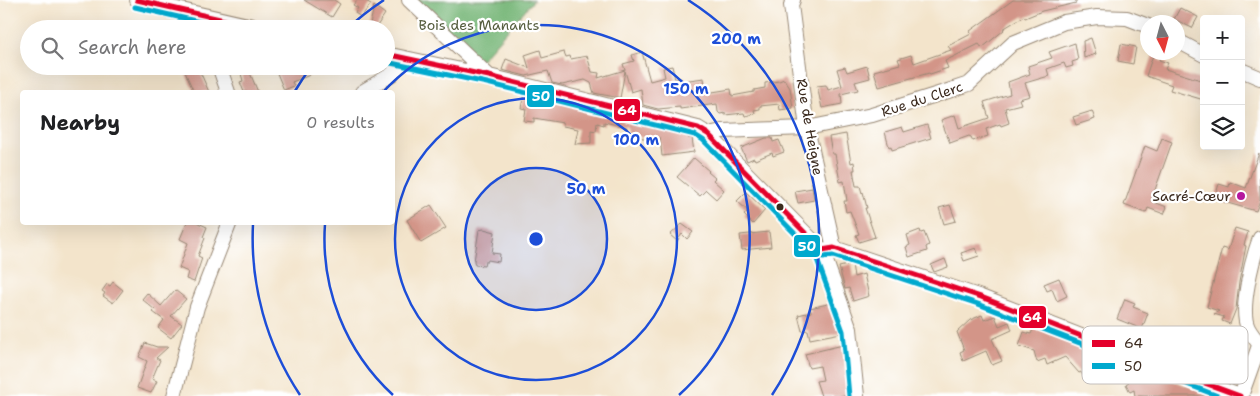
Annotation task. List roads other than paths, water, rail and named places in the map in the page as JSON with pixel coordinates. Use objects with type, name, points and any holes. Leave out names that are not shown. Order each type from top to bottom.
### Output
[{"type":"street","points":[[137,0],[210,20]]},
{"type":"street","points":[[409,0],[488,76]]},
{"type":"street","name":"Rue de Heigne","points":[[792,3],[808,128],[828,249],[850,329],[857,396]]},
{"type":"street","name":"Rue du Clerc","points":[[708,134],[722,131],[808,128],[872,115],[969,84],[1013,43],[1064,22],[1097,17],[1127,18],[1140,23]]},
{"type":"street","points":[[1185,44],[1200,53]]},
{"type":"street","points":[[395,56],[488,76],[698,128],[708,134],[828,249],[981,296],[1082,336]]},
{"type":"street","points":[[395,70],[405,58]]},
{"type":"street","points":[[1245,72],[1260,78]]},
{"type":"street","points":[[222,75],[227,90]]},
{"type":"street","points":[[365,90],[390,75]]},
{"type":"street","points":[[174,396],[197,307],[229,225]]},
{"type":"street","points":[[1247,326],[1245,299],[1253,258],[1260,238]]},
{"type":"street","points":[[1248,327],[1260,344],[1248,377]]},
{"type":"street","points":[[1208,384],[1241,396],[1245,384]]},
{"type":"place","name":"Sacré-Cœur","points":[[1241,196]]},
{"type":"park label","name":"Bois des Manants","points":[[479,25]]}]
